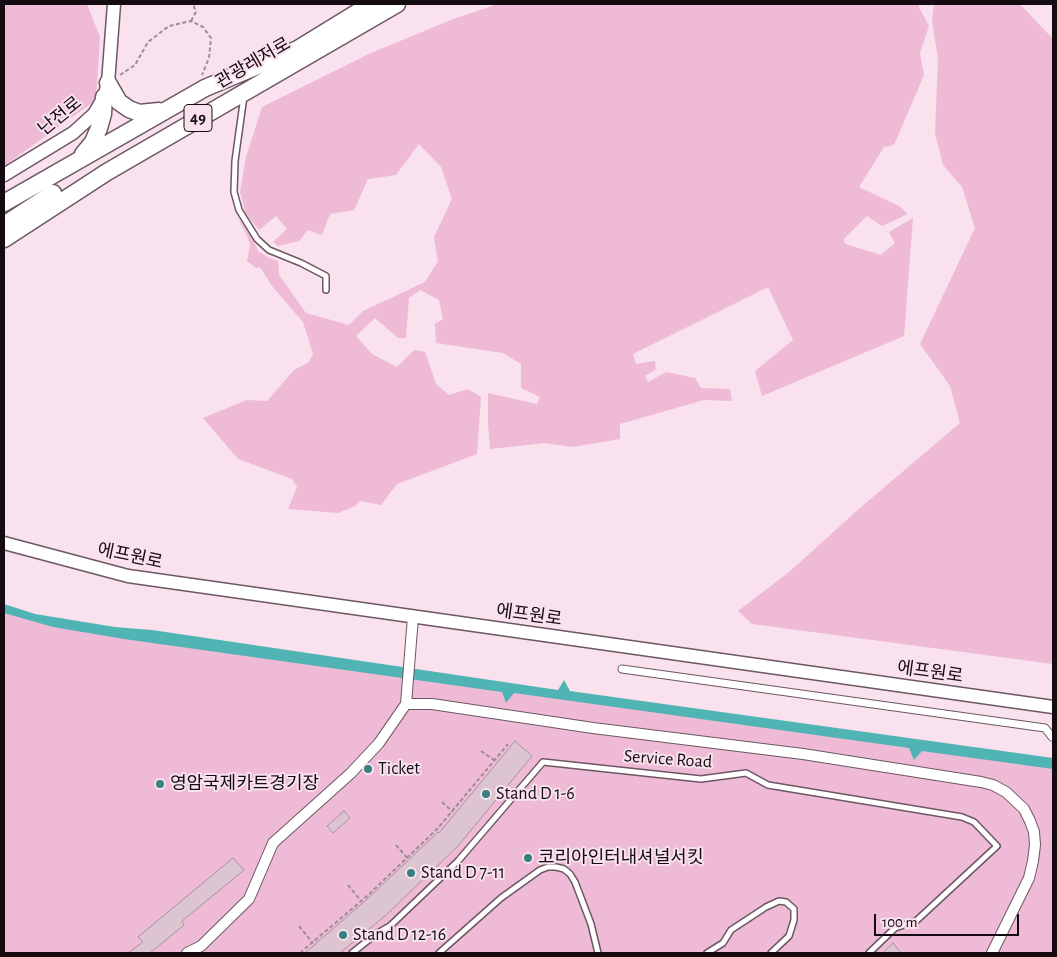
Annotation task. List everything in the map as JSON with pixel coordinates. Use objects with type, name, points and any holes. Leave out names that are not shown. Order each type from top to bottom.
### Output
[{"type":"highway","name":"관광레저로","points":[[4,225],[25,210],[156,130],[298,49],[371,4]]},
{"type":"highway","name":"관광레저로","points":[[4,239],[107,172],[397,4]]},
{"type":"highway","points":[[4,203],[205,88],[298,49]]},
{"type":"highway","points":[[106,90],[119,102],[139,113],[153,113],[170,108]]},
{"type":"highway","points":[[80,159],[93,142],[99,128],[106,90]]},
{"type":"highway","points":[[4,249],[44,221],[148,156],[194,120]]},
{"type":"street","name":"난전로","points":[[4,175],[73,133],[94,114],[106,90],[114,4]]},
{"type":"street","name":"에프원로","points":[[4,544],[128,576],[1053,707]]},
{"type":"street","points":[[187,953],[201,946],[249,899],[273,843],[351,773],[379,742],[406,704],[413,617]]},
{"type":"street","points":[[622,669],[1045,728],[1052,737]]},
{"type":"street","points":[[406,704],[432,704],[593,728],[803,754],[994,785],[1006,792],[1024,809],[1034,832],[1035,845],[1034,861],[1029,878],[992,953]]},
{"type":"lane","points":[[245,91],[235,160],[234,192],[239,210],[257,240],[269,250],[326,276],[326,290]]},
{"type":"lane","name":"Service Road","points":[[352,953],[376,934],[390,926],[458,861],[543,762],[701,779],[746,773],[768,785],[962,817],[974,822],[997,846],[916,921],[895,928],[869,953]]},
{"type":"lane","points":[[439,953],[501,898],[540,870],[548,867],[564,869],[575,882],[591,924],[598,953]]},
{"type":"lane","points":[[707,953],[724,943],[731,930],[766,907],[779,901],[786,902],[794,909],[794,920],[789,936],[771,953]]},
{"type":"path","points":[[191,22],[196,12],[193,4]]},
{"type":"path","points":[[106,90],[135,65],[148,42],[169,26],[191,22],[203,27],[210,38],[209,58],[200,80]]},
{"type":"path","points":[[300,953],[362,901],[438,828],[508,744]]},
{"type":"path","points":[[481,751],[494,760]]},
{"type":"path","points":[[442,802],[453,812]]},
{"type":"path","points":[[396,845],[407,858]]},
{"type":"path","points":[[348,885],[362,901]]},
{"type":"path","points":[[299,926],[313,943]]},
{"type":"shaded area","points":[[4,4],[87,4],[100,37],[96,100],[4,166]]},
{"type":"shaded area","points":[[498,4],[919,4],[929,26],[920,53],[924,75],[894,145],[884,147],[859,187],[899,206],[908,214],[882,226],[867,216],[844,239],[845,244],[881,255],[895,243],[889,232],[913,218],[904,336],[762,396],[755,371],[793,340],[768,287],[633,354],[636,364],[655,361],[656,369],[645,376],[648,382],[666,372],[695,378],[701,388],[730,389],[732,401],[704,400],[620,424],[620,439],[572,447],[545,443],[490,449],[488,393],[537,404],[540,397],[521,388],[521,364],[503,353],[436,343],[435,324],[443,319],[439,300],[420,290],[409,298],[406,338],[398,338],[375,318],[356,336],[372,354],[397,367],[414,350],[425,352],[436,384],[449,395],[468,389],[481,397],[477,454],[397,484],[381,505],[360,501],[355,506],[338,513],[288,509],[297,487],[292,479],[238,459],[203,418],[247,400],[267,401],[294,370],[309,362],[313,354],[303,322],[272,286],[260,267],[256,268],[247,261],[250,246],[247,235],[237,217],[251,235],[258,251],[278,261],[279,275],[306,313],[349,325],[363,311],[425,282],[438,261],[434,237],[452,199],[441,167],[419,144],[396,175],[368,179],[354,210],[330,214],[322,235],[308,230],[299,241],[278,246],[273,242],[287,229],[276,216],[259,230],[246,214],[240,192],[246,157],[262,107],[371,53],[456,18]]},
{"type":"shaded area","points":[[934,4],[1020,4],[1053,39],[1053,664],[752,624],[738,611],[789,572],[860,508],[960,423],[950,386],[920,344],[975,228],[962,187],[943,165],[935,133],[938,59],[932,21]]},
{"type":"shaded area","name":"코리아인터내셔널서킷","points":[[4,606],[32,620],[1053,763],[1053,953],[4,953]]},
{"type":"water","points":[[4,604],[35,614],[115,627],[152,630],[558,690],[564,680],[570,691],[1053,758],[1053,769],[922,751],[914,760],[909,748],[514,693],[506,703],[502,692],[124,639],[53,627],[4,613]]},
{"type":"building","points":[[515,741],[532,756],[458,846],[385,916],[340,953],[305,953],[439,833]]},
{"type":"building","points":[[344,811],[350,818],[333,833],[327,826]]},
{"type":"building","points":[[233,858],[244,870],[182,921],[184,925],[150,953],[128,953],[143,942],[138,937]]},
{"type":"building","points":[[893,943],[901,953],[883,953]]},
{"type":"place","name":"Ticket","points":[[368,769]]},
{"type":"place","name":"영암국제카트경기장","points":[[160,784]]},
{"type":"place","name":"Stand D 1-6","points":[[486,794]]},
{"type":"place","name":"코리아인터내셔널서킷","points":[[528,858]]},
{"type":"place","name":"Stand D 7-11","points":[[411,873]]},
{"type":"place","name":"Stand D 12-16","points":[[343,935]]}]
